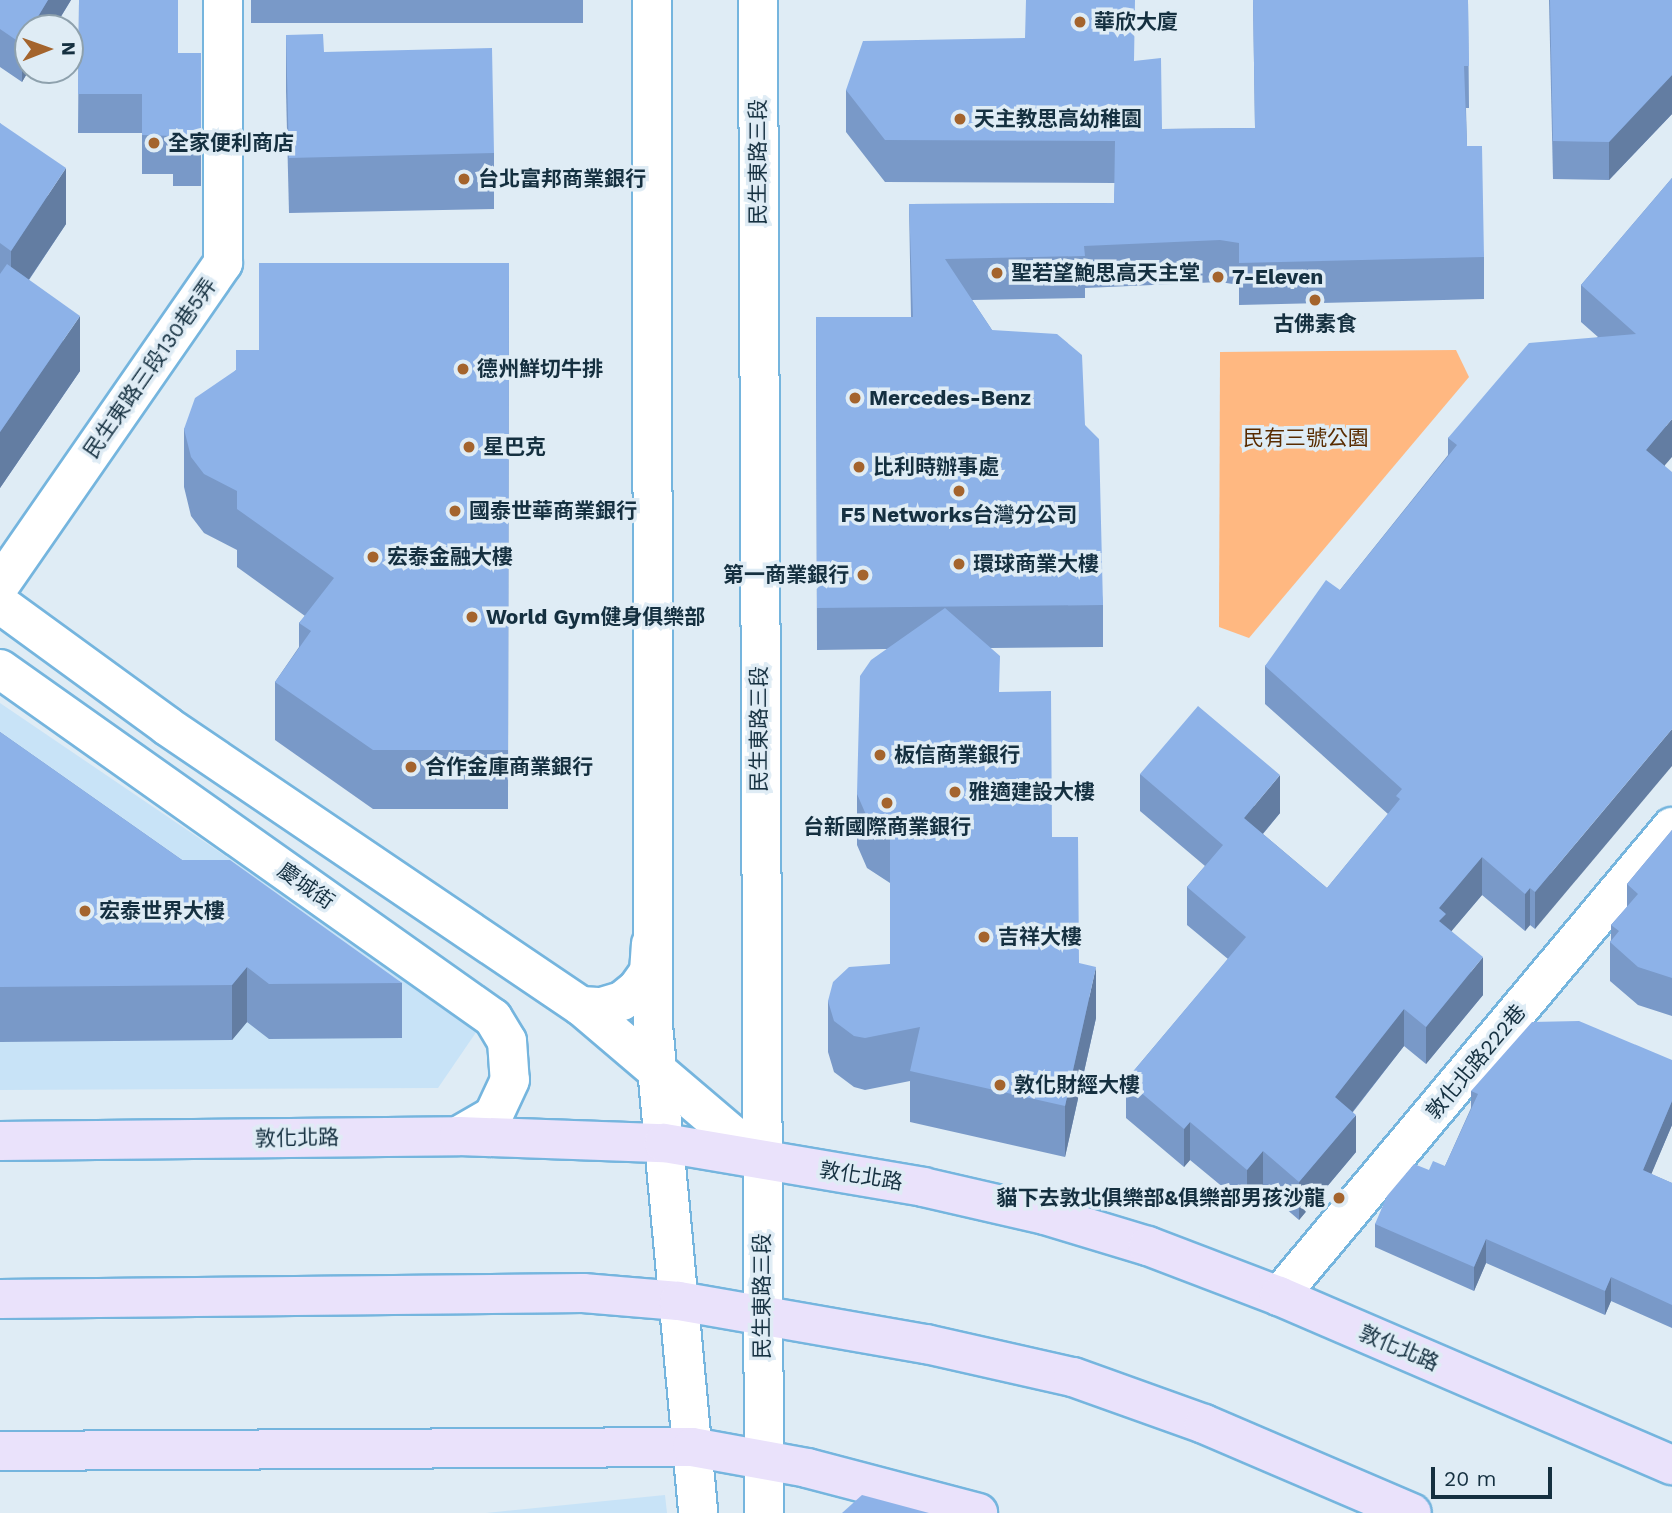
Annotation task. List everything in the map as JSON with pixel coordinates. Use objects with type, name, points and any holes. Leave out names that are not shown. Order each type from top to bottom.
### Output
[{"type":"main road","name":"敦化北路","points":[[0,1141],[459,1136],[664,1143],[923,1187],[1045,1215],[1148,1246],[1279,1296],[1672,1465]]},
{"type":"main road","points":[[0,1299],[583,1293],[678,1301],[762,1314],[1073,1377],[1204,1424],[1412,1513]]},
{"type":"main road","points":[[0,1451],[692,1447],[764,1458],[978,1513]]},
{"type":"street","name":"民生東路三段130巷5弄","points":[[0,585],[223,263],[223,0]]},
{"type":"street","points":[[652,0],[653,934],[657,1069],[698,1513]]},
{"type":"street","name":"民生東路三段","points":[[758,0],[764,1513]]},
{"type":"street","points":[[0,604],[167,726],[581,1006],[761,1159]]},
{"type":"street","name":"慶城街","points":[[0,669],[493,1018],[507,1041],[510,1080],[493,1116],[459,1136]]},
{"type":"street","name":"敦化北路222巷","points":[[1279,1296],[1672,827]]},
{"type":"street","points":[[581,1006],[612,1004],[637,989],[649,972],[653,934]]},
{"type":"shaded area","points":[[0,703],[479,1028],[438,1088],[0,1090]]},
{"type":"shaded area","points":[[665,1495],[667,1513],[486,1513]]},
{"type":"green space","name":"民有三號公園","points":[[1456,350],[1469,377],[1249,638],[1219,627],[1220,352]]},
{"type":"building","points":[[0,0],[48,0],[40,14],[14,14],[14,39],[0,29]]},
{"type":"building","points":[[79,0],[178,0],[178,53],[201,53],[201,148],[173,147],[173,136],[142,135],[142,94],[78,94],[78,84],[84,84],[84,14],[79,14]]},
{"type":"building","points":[[1026,0],[1135,0],[1134,61],[1161,58],[1162,129],[1255,128],[1253,0],[1468,0],[1469,66],[1464,66],[1467,146],[1482,146],[1484,257],[1239,263],[1239,243],[1220,240],[1084,246],[1085,256],[945,259],[992,330],[1057,334],[1082,355],[1085,425],[1099,439],[1103,605],[817,608],[816,317],[913,317],[909,204],[1114,203],[1115,141],[885,140],[846,90],[863,41],[1025,38]]},
{"type":"building","points":[[1550,0],[1672,0],[1672,75],[1609,142],[1553,141]]},
{"type":"building","points":[[323,34],[324,52],[492,48],[494,153],[289,158],[286,35]]},
{"type":"building","points":[[0,123],[66,168],[11,251],[0,243]]},
{"type":"building","points":[[1672,178],[1672,419],[1646,450],[1672,472],[1672,729],[1535,892],[1530,888],[1525,894],[1482,857],[1439,908],[1446,914],[1439,921],[1483,957],[1426,1027],[1404,1009],[1335,1097],[1356,1115],[1299,1182],[1263,1151],[1247,1170],[1190,1122],[1184,1129],[1126,1080],[1246,937],[1187,887],[1223,845],[1140,774],[1198,706],[1280,775],[1244,818],[1327,888],[1400,799],[1396,796],[1402,789],[1265,666],[1326,580],[1340,590],[1457,445],[1448,438],[1529,343],[1636,334],[1581,285]]},
{"type":"building","name":"宏泰金融大樓","points":[[259,263],[509,263],[508,750],[373,750],[275,682],[311,631],[299,623],[334,578],[237,509],[237,491],[204,474],[191,457],[184,429],[195,398],[236,370],[236,350],[259,350]]},
{"type":"building","points":[[7,264],[80,316],[0,432],[0,274]]},
{"type":"building","points":[[945,608],[1000,656],[999,692],[1051,691],[1052,837],[1078,837],[1079,963],[1096,967],[1065,1106],[910,1071],[920,1027],[865,1038],[854,1036],[834,1021],[828,1001],[833,982],[849,967],[890,964],[890,832],[867,817],[857,794],[860,676],[871,660]]},
{"type":"building","name":"宏泰世界大樓","points":[[0,732],[182,860],[230,860],[402,983],[269,984],[247,967],[232,985],[0,987]]},
{"type":"building","points":[[1672,830],[1672,978],[1638,967],[1610,942],[1619,931],[1611,925],[1638,894],[1627,884]]},
{"type":"building","points":[[1579,1021],[1672,1060],[1672,1101],[1643,1170],[1672,1183],[1672,1305],[1611,1277],[1605,1291],[1486,1239],[1474,1267],[1375,1224],[1387,1196],[1414,1164],[1429,1170],[1433,1161],[1445,1166],[1478,1094],[1471,1091],[1532,1022]]},
{"type":"building","points":[[862,1495],[929,1513],[842,1513]]},
{"type":"place","name":"華欣大廈","points":[[1080,22]]},
{"type":"place","name":"天主教思高幼稚園","points":[[960,119]]},
{"type":"place","name":"全家便利商店","points":[[154,143]]},
{"type":"place","name":"台北富邦商業銀行","points":[[464,179]]},
{"type":"place","name":"聖若望鮑思高天主堂","points":[[997,273]]},
{"type":"place","name":"7-Eleven","points":[[1218,277]]},
{"type":"place","name":"古佛素食","points":[[1315,300]]},
{"type":"place","name":"德州鮮切牛排","points":[[463,369]]},
{"type":"place","name":"Mercedes-Benz","points":[[855,398]]},
{"type":"place","name":"星巴克","points":[[469,447]]},
{"type":"place","name":"比利時辦事處","points":[[859,467]]},
{"type":"place","name":"F5 Networks台灣分公司","points":[[959,491]]},
{"type":"place","name":"國泰世華商業銀行","points":[[455,511]]},
{"type":"place","name":"宏泰金融大樓","points":[[373,557]]},
{"type":"place","name":"環球商業大樓","points":[[959,564]]},
{"type":"place","name":"第一商業銀行","points":[[863,575]]},
{"type":"place","name":"World Gym健身俱樂部","points":[[472,617]]},
{"type":"place","name":"板信商業銀行","points":[[880,755]]},
{"type":"place","name":"合作金庫商業銀行","points":[[411,767]]},
{"type":"place","name":"雅適建設大樓","points":[[955,792]]},
{"type":"place","name":"台新國際商業銀行","points":[[887,803]]},
{"type":"place","name":"宏泰世界大樓","points":[[85,911]]},
{"type":"place","name":"吉祥大樓","points":[[984,937]]},
{"type":"place","name":"敦化財經大樓","points":[[1000,1085]]},
{"type":"place","name":"貓下去敦北俱樂部&俱樂部男孩沙龍","points":[[1339,1198]]}]
